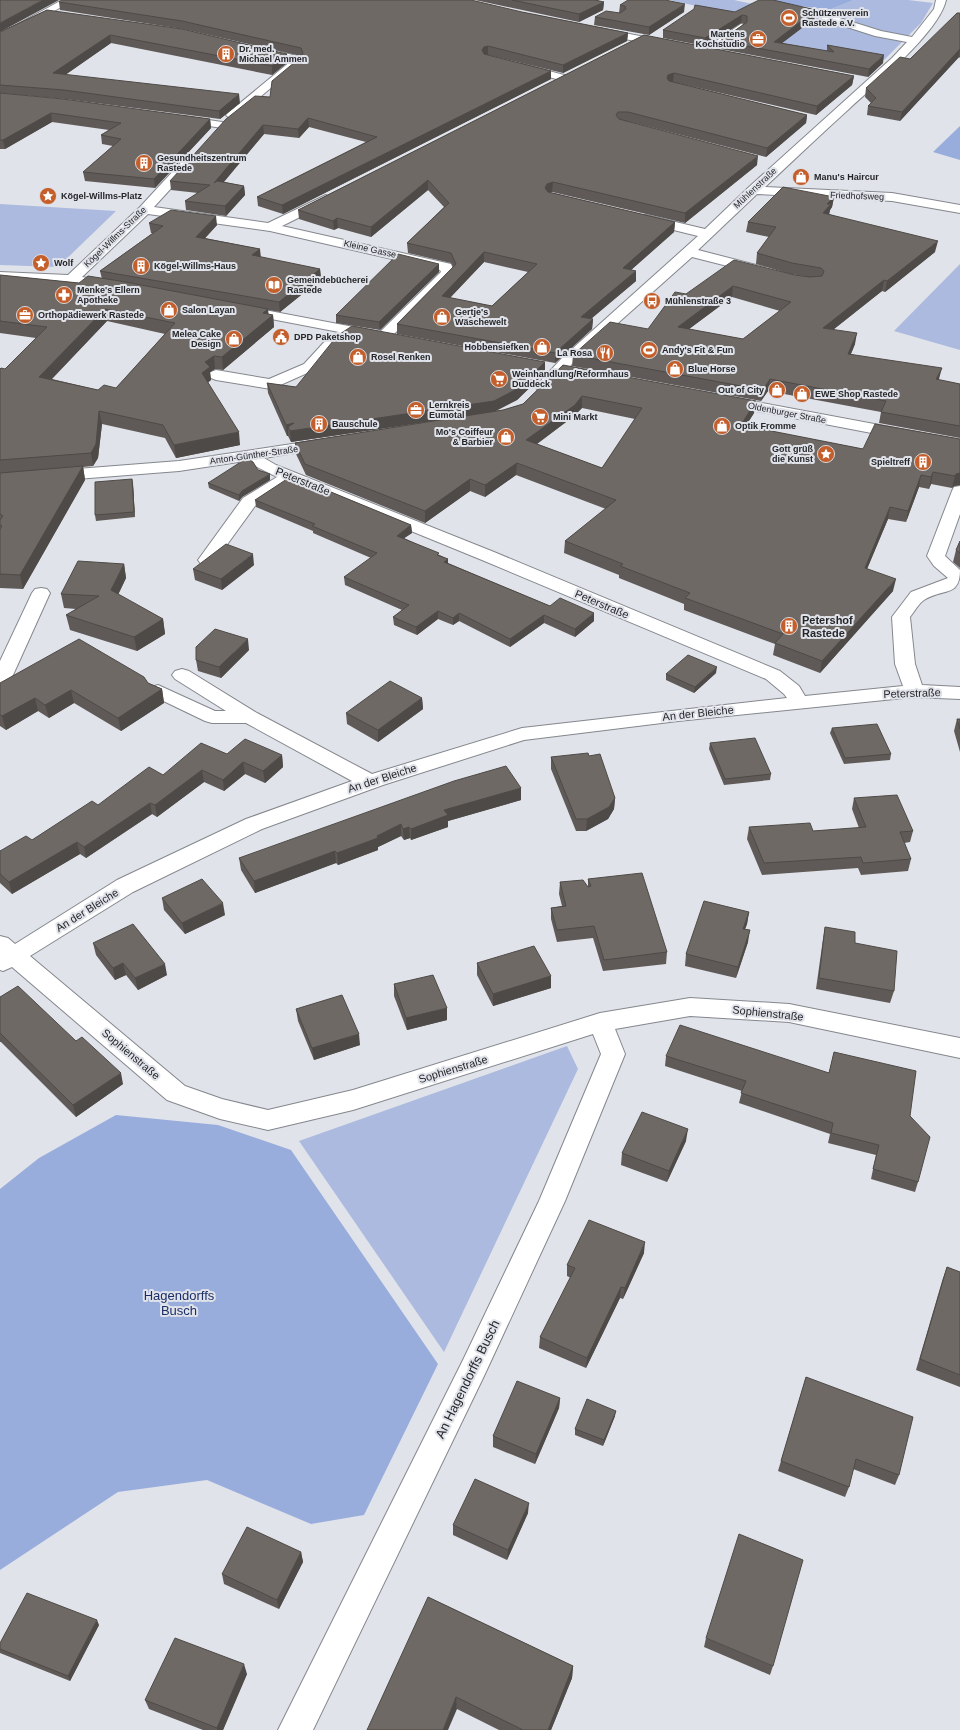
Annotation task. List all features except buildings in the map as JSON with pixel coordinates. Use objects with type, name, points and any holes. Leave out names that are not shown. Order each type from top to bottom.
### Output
[{"type":"street","points":[[48,0],[68,1]]},
{"type":"street","name":"Mühlenstraße","points":[[532,398],[560,369],[689,252],[753,190],[870,83],[932,20],[939,9],[941,0]]},
{"type":"street","points":[[0,38],[68,1]]},
{"type":"street","points":[[48,13],[62,15]]},
{"type":"street","points":[[826,17],[879,34],[914,40]]},
{"type":"street","points":[[722,55],[703,51],[741,26]]},
{"type":"street","points":[[588,29],[678,46]]},
{"type":"street","points":[[620,50],[663,32]]},
{"type":"street","points":[[212,136],[222,125],[297,62],[296,59],[287,56],[251,48]]},
{"type":"street","points":[[511,64],[568,76],[550,85]]},
{"type":"street","points":[[854,80],[870,83]]},
{"type":"street","points":[[168,117],[222,125]]},
{"type":"street","points":[[811,119],[826,123]]},
{"type":"street","name":"Kögel-Willms-Straße","points":[[71,280],[145,210],[201,148]]},
{"type":"street","points":[[765,162],[780,166]]},
{"type":"street","name":"Friedhofsweg","points":[[753,190],[892,197],[922,200],[960,209]]},
{"type":"street","points":[[145,210],[251,225],[270,226],[336,194]]},
{"type":"street","points":[[630,216],[708,234]]},
{"type":"street","name":"Kleine Gasse","points":[[270,226],[446,267],[448,273],[384,336]]},
{"type":"street","points":[[689,252],[774,274]]},
{"type":"street","points":[[0,276],[71,280],[122,288]]},
{"type":"street","points":[[232,308],[399,339]]},
{"type":"street","points":[[216,374],[271,384],[309,367],[332,342],[350,330]]},
{"type":"street","name":"Oldenburger Straße","points":[[710,398],[960,445]]},
{"type":"street","name":"Anton-Günther-Straße","points":[[0,480],[178,466],[340,442]]},
{"type":"street","name":"Peterstraße","points":[[248,456],[290,476],[495,559],[773,675],[792,690],[799,702],[914,691],[960,693]]},
{"type":"street","points":[[207,560],[249,502],[290,476]]},
{"type":"street","points":[[914,691],[905,664],[901,617],[918,596],[936,590],[953,580],[953,572],[939,564],[936,556],[960,491]]},
{"type":"street","points":[[0,678],[3,675],[41,593]]},
{"type":"street","points":[[182,675],[250,717],[370,782]]},
{"type":"street","points":[[158,691],[212,717],[250,717]]},
{"type":"street","name":"An der Bleiche","points":[[5,954],[125,886],[254,824],[370,782],[522,734],[799,702]]},
{"type":"street","name":"Sophienstraße","points":[[5,954],[176,1092],[220,1109],[268,1120],[368,1095],[458,1068],[600,1022],[690,1007],[789,1013],[960,1048]]},
{"type":"street","name":"An Hagendorffs Busch","points":[[295,1730],[470,1374],[552,1201],[613,1054],[600,1022]]},
{"type":"shaded area","points":[[669,0],[734,0],[762,6],[760,20]]},
{"type":"shaded area","points":[[854,0],[908,0],[933,3],[921,23],[884,60],[780,43],[829,10]]},
{"type":"shaded area","points":[[0,204],[116,211],[58,267],[0,265]]},
{"type":"shaded area","points":[[960,264],[960,350],[894,331]]},
{"type":"shaded area","points":[[567,1046],[578,1069],[444,1352],[299,1141]]},
{"type":"green space","points":[[757,0],[854,0],[829,10]]},
{"type":"green space","points":[[960,126],[960,160],[933,152]]},
{"type":"green space","name":"Hagendorffs Busch","points":[[116,1115],[218,1125],[291,1150],[438,1364],[364,1515],[311,1524],[207,1480],[118,1492],[0,1570],[0,1189],[39,1158]]},
{"type":"place","name":"Schützenverein Rastede e.V.","points":[[789,18]]},
{"type":"place","name":"Martens Kochstudio","points":[[758,39]]},
{"type":"place","name":"Dr. med. Michael Ammen","points":[[226,54]]},
{"type":"place","name":"Gesundheitszentrum Rastede","points":[[144,163]]},
{"type":"place","name":"Manu's Haircur","points":[[801,177]]},
{"type":"place","name":"Kögel-Willms-Platz","points":[[48,196]]},
{"type":"place","name":"Wolf","points":[[41,263]]},
{"type":"place","name":"Kögel-Willms-Haus","points":[[141,266]]},
{"type":"place","name":"Gemeindebücherei Rastede","points":[[274,285]]},
{"type":"place","name":"Menke's Ellern Apotheke","points":[[64,295]]},
{"type":"place","name":"Mühlenstraße 3","points":[[652,301]]},
{"type":"place","name":"Salon Layan","points":[[169,310]]},
{"type":"place","name":"Orthopädiewerk Rastede","points":[[25,315]]},
{"type":"place","name":"Gertje's Wäschewelt","points":[[442,317]]},
{"type":"place","name":"DPD Paketshop","points":[[281,337]]},
{"type":"place","name":"Melea Cake Design","points":[[234,339]]},
{"type":"place","name":"Hobbensiefken","points":[[542,347]]},
{"type":"place","name":"Andy's Fit & Fun","points":[[649,350]]},
{"type":"place","name":"La Rosa","points":[[605,353]]},
{"type":"place","name":"Rosel Renken","points":[[358,357]]},
{"type":"place","name":"Blue Horse","points":[[675,369]]},
{"type":"place","name":"Weinhandlung/Reformhaus Duddeck","points":[[499,379]]},
{"type":"place","name":"Out of City","points":[[777,390]]},
{"type":"place","name":"EWE Shop Rastede","points":[[802,394]]},
{"type":"place","name":"Lernkreis Eumotal","points":[[416,410]]},
{"type":"place","name":"Mini Markt","points":[[540,417]]},
{"type":"place","name":"Bauschule","points":[[319,424]]},
{"type":"place","name":"Optik Fromme","points":[[722,426]]},
{"type":"place","name":"Mo's Coiffeur & Barbier","points":[[506,437]]},
{"type":"place","name":"Gott grüß die Kunst","points":[[826,454]]},
{"type":"place","name":"Spieltreff","points":[[923,462]]},
{"type":"place","name":"Petershof Rastede","points":[[789,626]]}]
